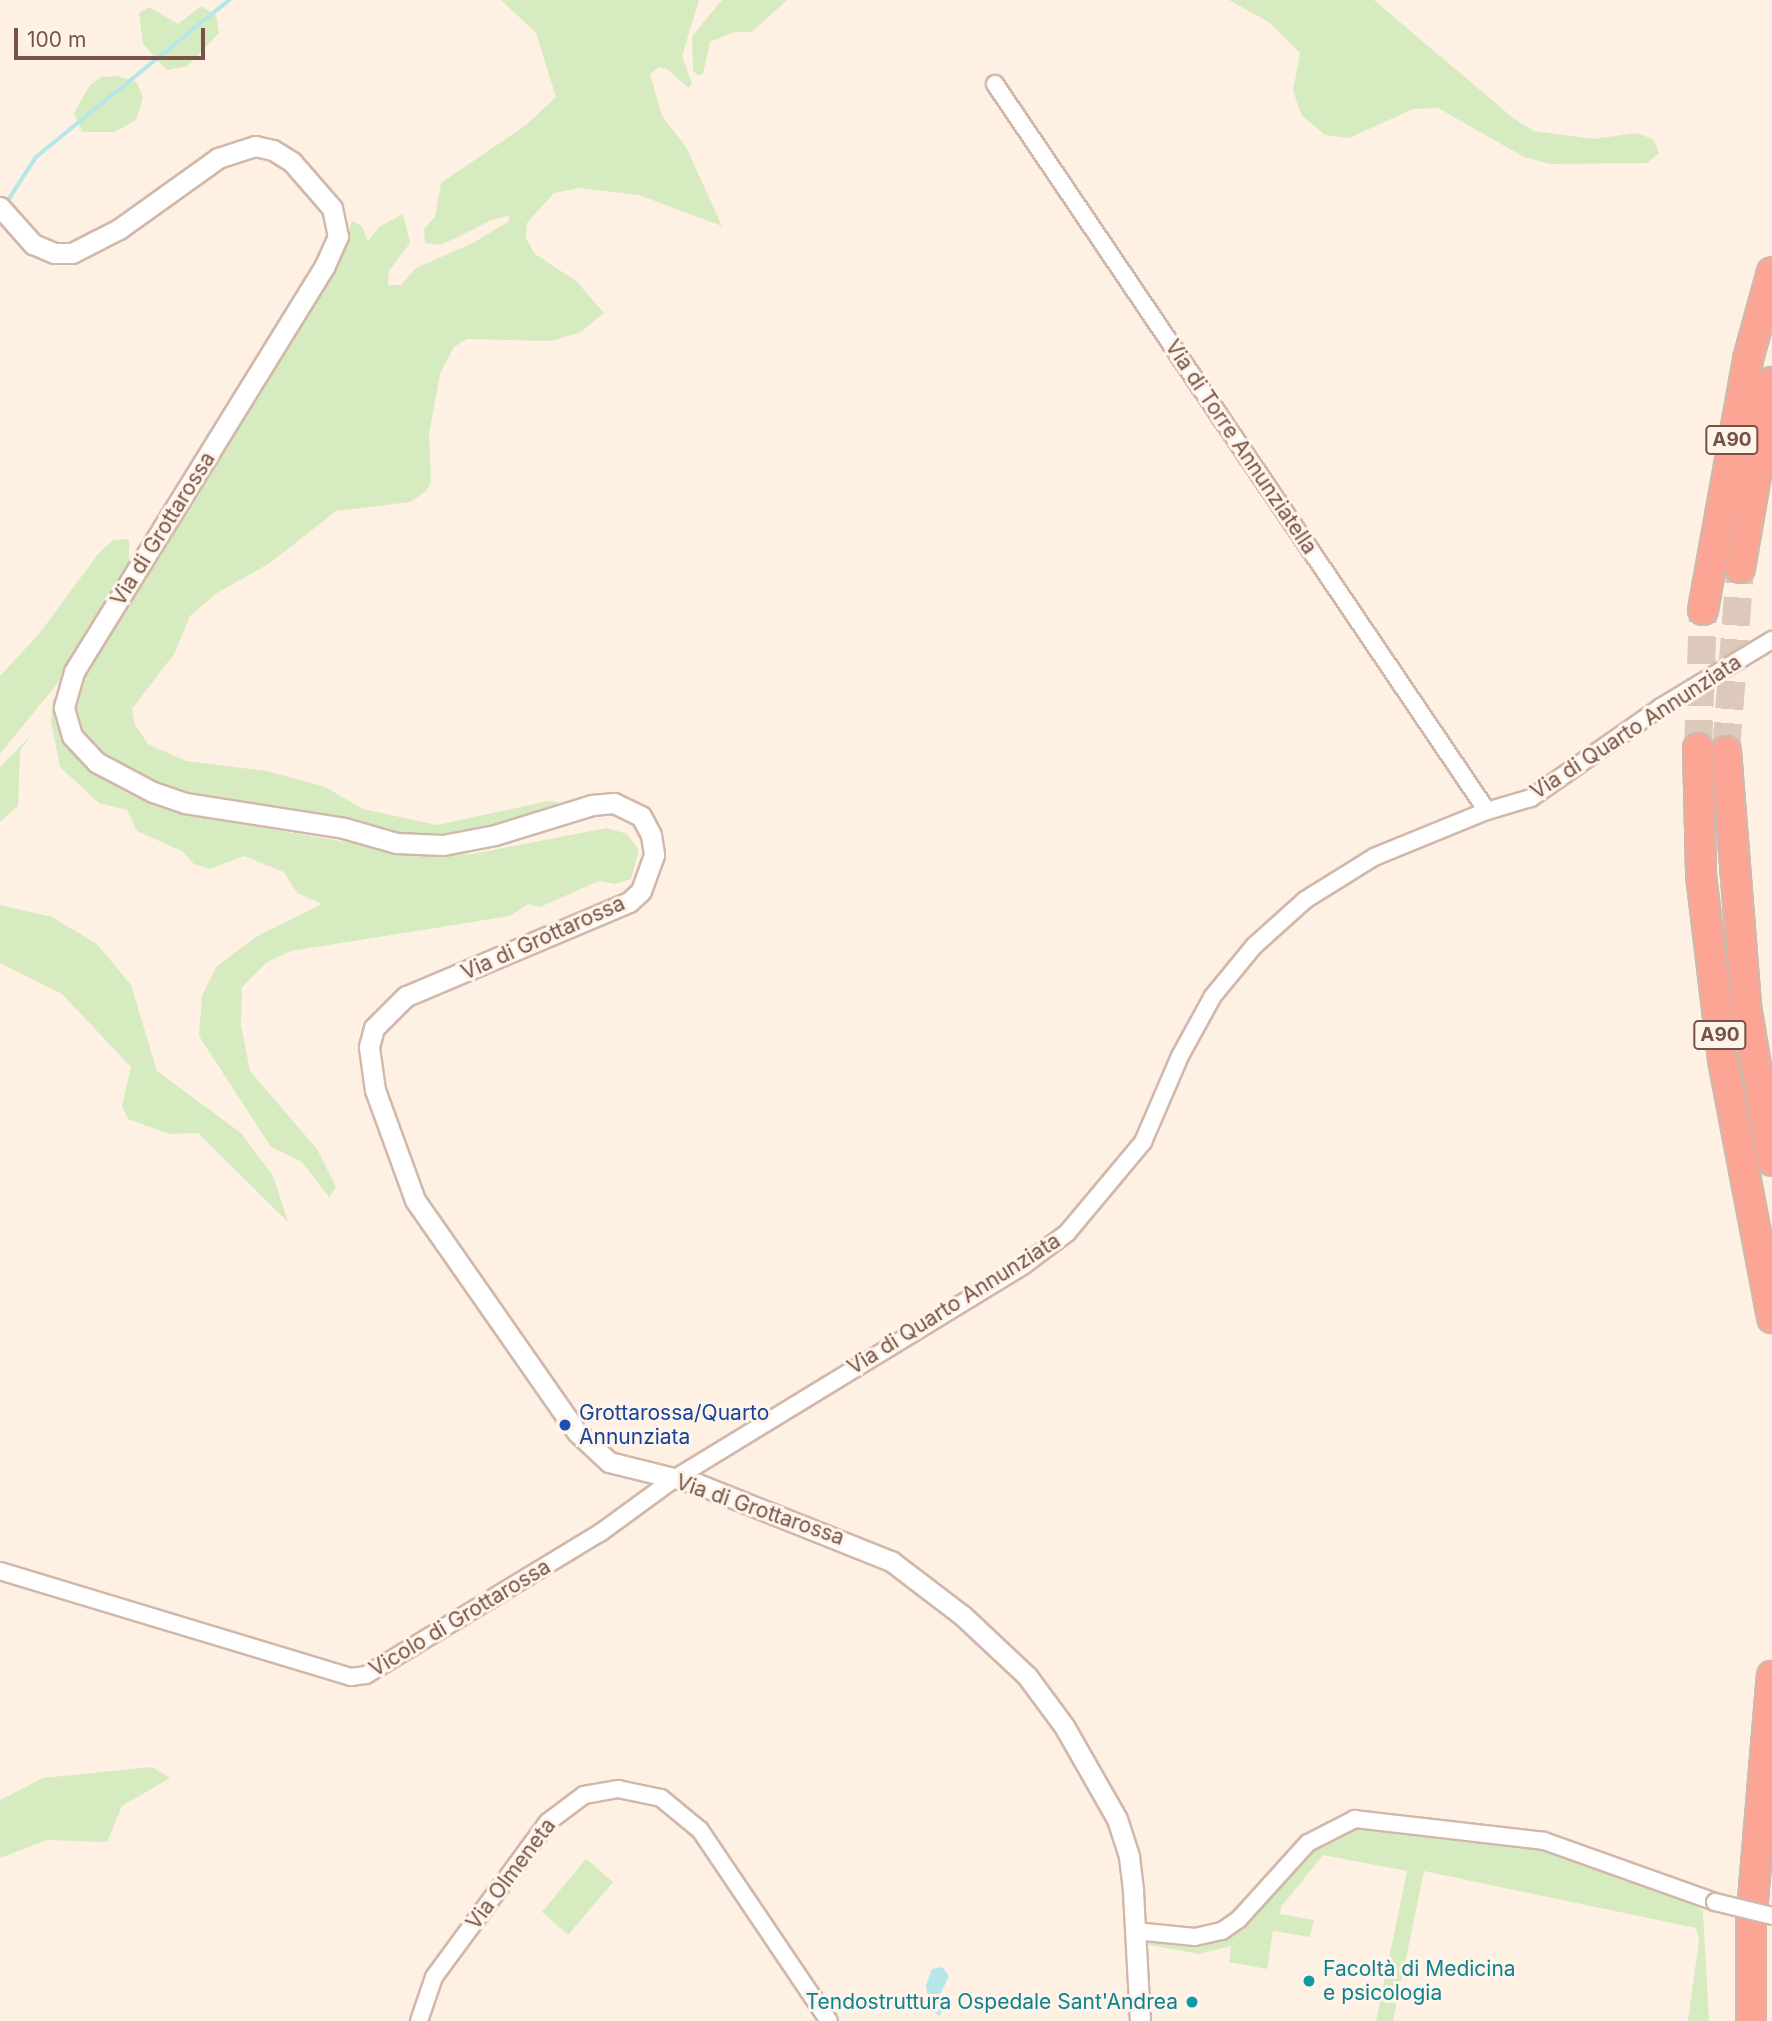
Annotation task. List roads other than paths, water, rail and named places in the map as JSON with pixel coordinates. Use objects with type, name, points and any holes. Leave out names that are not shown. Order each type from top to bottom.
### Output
[{"type":"highway","name":"A90","points":[[1703,610],[1743,384],[1772,272]]},
{"type":"highway","name":"A90","points":[[1740,568],[1772,382]]},
{"type":"highway","name":"A90","points":[[1698,748],[1701,875],[1723,1060],[1772,1320]]},
{"type":"highway","name":"A90","points":[[1727,751],[1746,1006],[1772,1161]]},
{"type":"highway","points":[[1751,2020],[1751,1924],[1772,1676]]},
{"type":"street","name":"Via di Torre Annunziatella","points":[[995,84],[1487,811]]},
{"type":"street","name":"Via di Grottarossa","points":[[0,207],[13,224],[47,251],[78,251],[119,229],[218,158],[248,147],[268,148],[284,156],[332,208],[338,232],[332,253],[74,672],[64,708],[66,722],[79,748],[153,792],[185,803],[344,828],[396,843],[443,845],[495,835],[592,805],[614,803],[641,816],[651,835],[654,856],[641,891],[614,911],[406,996],[374,1028],[370,1067],[415,1200],[577,1432],[610,1462],[674,1479],[831,1533],[891,1561],[962,1615],[1027,1676],[1064,1726],[1117,1819],[1129,1857],[1140,2021]]},
{"type":"street","name":"Via di Quarto Annunziata","points":[[674,1479],[1024,1265],[1067,1233],[1143,1142],[1200,1016],[1254,946],[1304,901],[1374,857],[1487,811],[1531,798],[1661,707],[1772,640]]},
{"type":"street","name":"Vicolo di Grottarossa","points":[[0,1571],[362,1677],[600,1533],[674,1479]]},
{"type":"street","name":"Via Olmeneta","points":[[419,2021],[434,1977],[548,1822],[584,1795],[618,1789],[661,1798],[700,1830],[829,2021]]},
{"type":"street","points":[[1135,1931],[1195,1937],[1223,1931],[1239,1919],[1308,1843],[1355,1819],[1544,1841],[1715,1902],[1772,1916]]},
{"type":"water","points":[[942,1967],[949,1976],[939,1997],[944,2009],[939,2016],[929,2007],[926,1985],[932,1969]]},
{"type":"waterway","points":[[5,205],[36,157],[229,0]]},
{"type":"tunnel","points":[[1726,751],[1740,568]]},
{"type":"tunnel","points":[[1698,748],[1703,610]]},
{"type":"place","name":"Grottarossa/Quarto Annunziata","points":[[565,1425]]},
{"type":"place","name":"Facoltà di Medicina e psicologia","points":[[1309,1981]]},
{"type":"place","name":"Tendostruttura Ospedale Sant'Andrea","points":[[1192,2002]]}]
